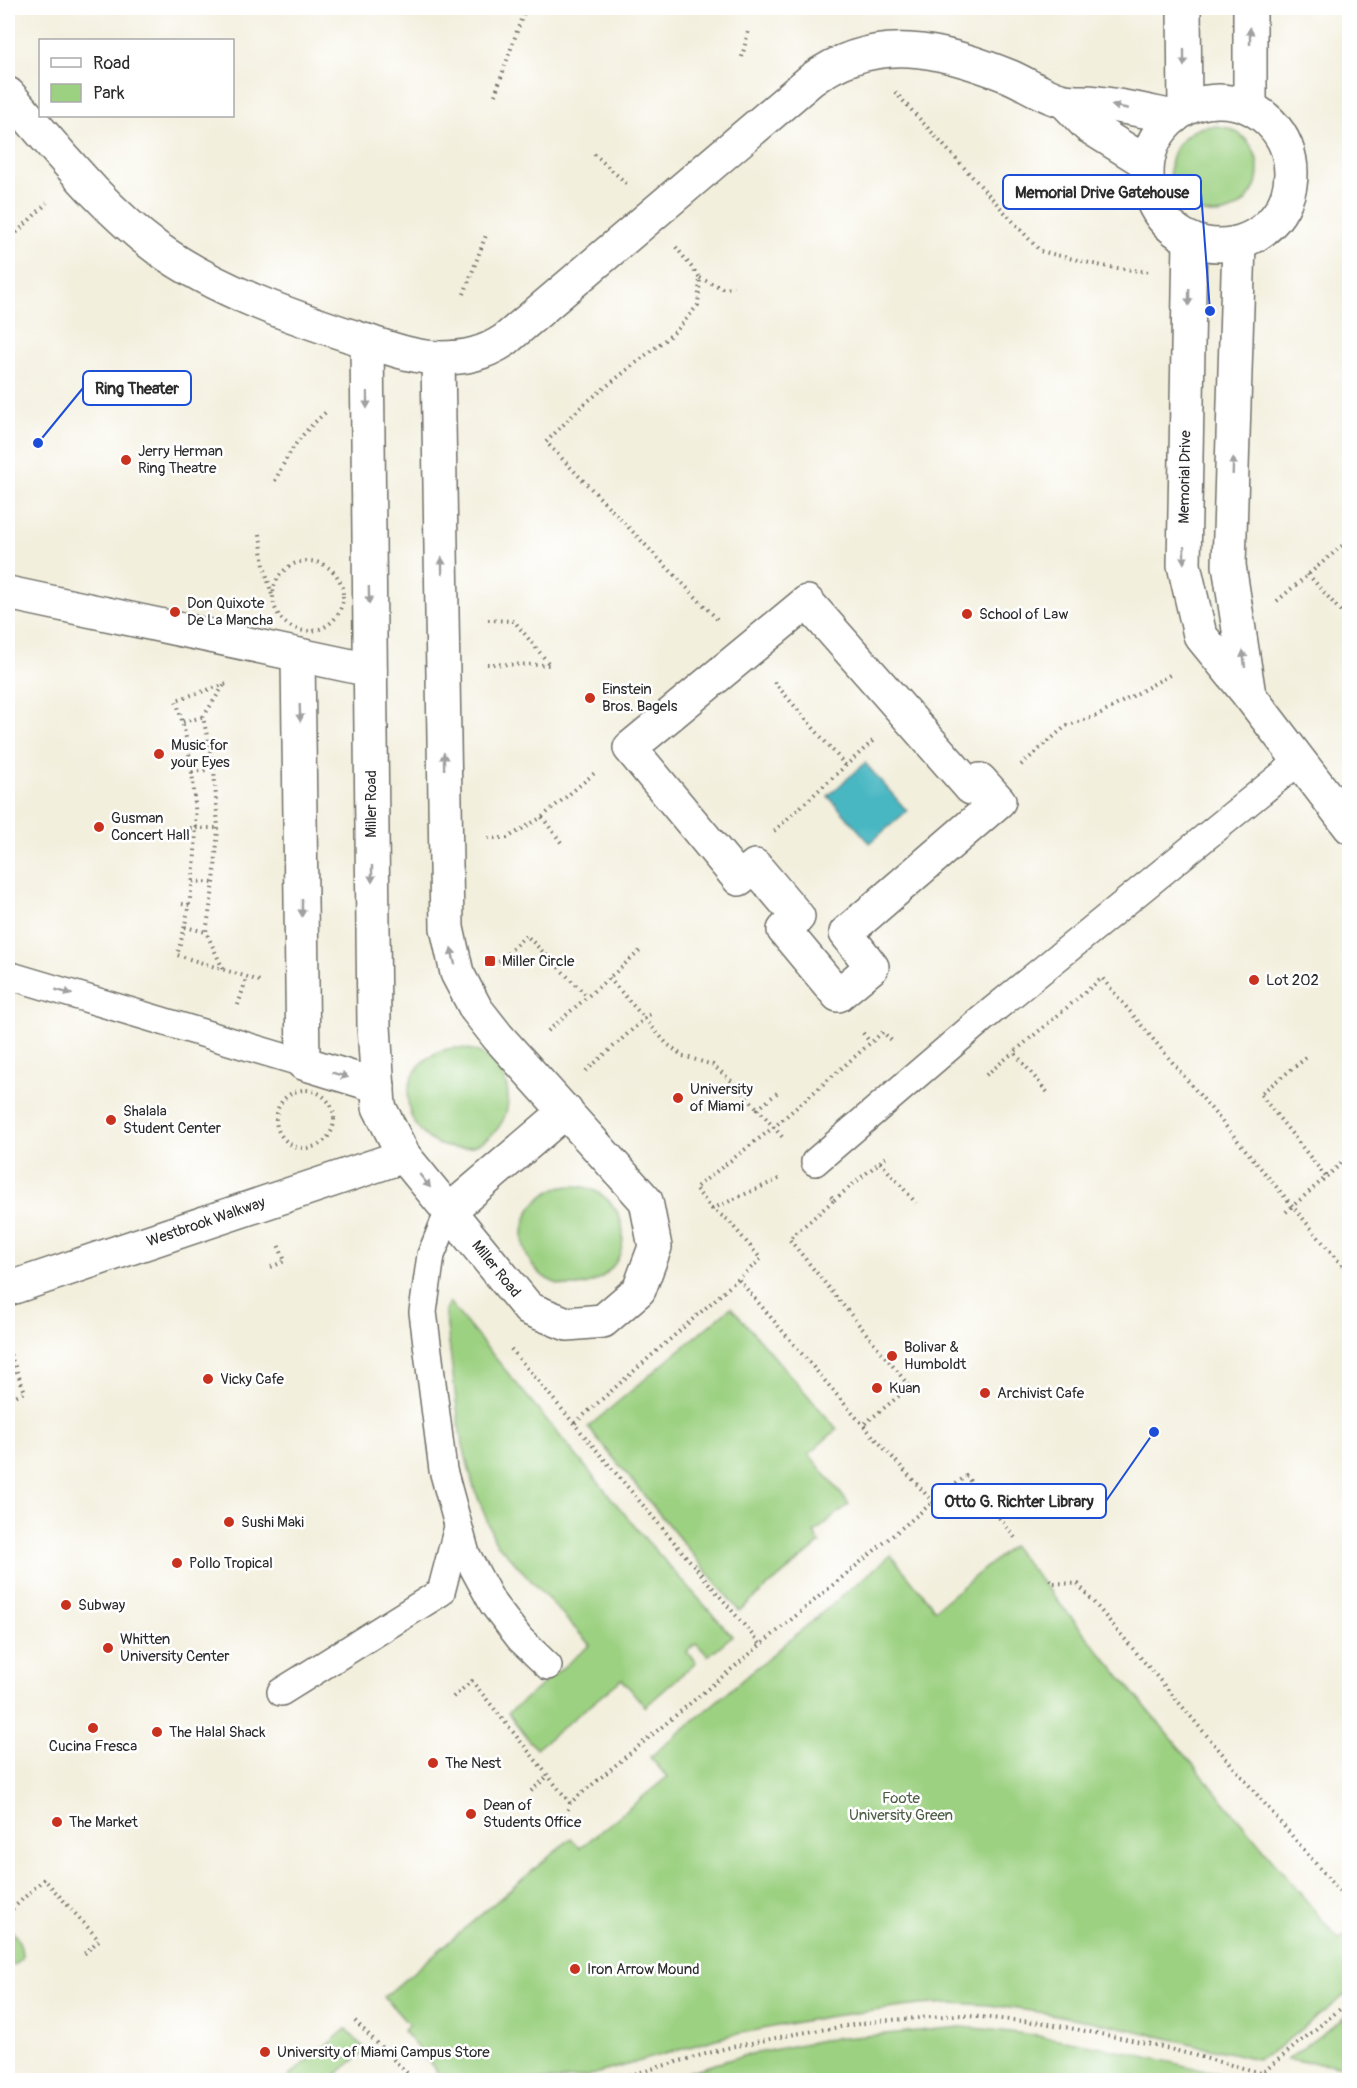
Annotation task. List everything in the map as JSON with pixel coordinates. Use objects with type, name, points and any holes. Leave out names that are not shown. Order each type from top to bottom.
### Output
[{"type":"street","points":[[1179,113],[1184,8]]},
{"type":"street","points":[[1250,8],[1250,106]]},
{"type":"street","points":[[8,94],[117,215],[157,248],[195,272],[238,293],[313,324],[403,352],[438,358],[466,356],[489,351],[505,340],[811,80],[846,59],[890,49],[928,51],[1010,77],[1064,101],[1096,102],[1179,113]]},
{"type":"street","points":[[1228,100],[1250,106],[1268,118],[1282,137],[1290,157],[1292,179],[1286,201],[1275,219],[1259,234],[1239,243],[1218,246],[1196,242],[1177,232],[1160,214],[1150,193],[1147,163],[1152,144],[1165,123],[1179,113],[1206,101],[1228,100]]},
{"type":"street","points":[[1064,101],[1088,126],[1147,163]]},
{"type":"street","name":"Memorial Drive","points":[[1190,239],[1184,565],[1200,635],[1350,827]]},
{"type":"street","name":"Memorial Drive","points":[[1239,243],[1229,565],[1249,695]]},
{"type":"street","name":"Miller Road","points":[[367,341],[374,1026],[379,1107],[404,1156],[529,1309],[567,1324],[603,1321],[639,1290],[655,1247],[646,1201],[498,1037],[476,1009],[457,974],[447,928],[438,358]]},
{"type":"street","points":[[8,593],[370,670]]},
{"type":"street","points":[[807,602],[971,788],[980,780],[999,801],[846,933],[872,967],[838,995],[784,930],[798,917],[755,866],[739,879],[630,748],[748,652],[807,602]]},
{"type":"street","points":[[298,655],[303,1063],[378,1086]]},
{"type":"street","points":[[448,1210],[566,1111]]},
{"type":"street","name":"Westbrook Walkway","points":[[8,1289],[404,1156]]},
{"type":"lane","points":[[811,1164],[982,1019],[1299,761]]},
{"type":"lane","points":[[8,975],[303,1063]]},
{"type":"lane","points":[[448,1210],[431,1255],[423,1312],[443,1470],[466,1554],[494,1604],[520,1639],[548,1666]]},
{"type":"lane","points":[[281,1692],[441,1592],[459,1526]]},
{"type":"path","points":[[495,95],[525,8]]},
{"type":"path","points":[[742,57],[748,32]]},
{"type":"path","points":[[889,85],[1040,251],[1102,266],[1150,272]]},
{"type":"path","points":[[594,154],[622,178]]},
{"type":"path","points":[[8,241],[47,203]]},
{"type":"path","points":[[464,294],[486,235]]},
{"type":"path","points":[[676,245],[700,279],[722,288],[734,288]]},
{"type":"path","points":[[700,279],[698,305],[676,331],[583,405],[546,442],[718,620]]},
{"type":"path","points":[[275,481],[288,453],[304,432],[331,407]]},
{"type":"path","points":[[260,534],[264,567],[276,609],[281,620],[291,627],[302,631],[314,631],[326,627],[341,609],[342,585],[337,575],[329,567],[309,560],[287,567],[274,585],[273,597]]},
{"type":"path","points":[[1240,634],[1350,539]]},
{"type":"path","points":[[1308,574],[1350,622]]},
{"type":"path","points":[[487,664],[550,665],[514,621],[488,620]]},
{"type":"path","points":[[748,652],[846,766]]},
{"type":"path","points":[[1015,770],[1066,726],[1099,715],[1173,673]]},
{"type":"path","points":[[183,722],[203,717],[224,684]]},
{"type":"path","points":[[210,689],[176,700],[183,722],[185,746],[192,772],[197,828],[193,881],[185,927],[177,954],[214,966]]},
{"type":"path","points":[[732,870],[905,713]]},
{"type":"path","points":[[203,717],[214,769],[218,828],[214,883],[206,932],[223,970]]},
{"type":"path","points":[[488,838],[507,838],[542,817],[603,766]]},
{"type":"path","points":[[192,772],[214,769]]},
{"type":"path","points":[[542,817],[563,845]]},
{"type":"path","points":[[190,828],[218,828]]},
{"type":"path","points":[[193,881],[214,883]]},
{"type":"path","points":[[182,904],[189,905]]},
{"type":"path","points":[[185,927],[206,932]]},
{"type":"path","points":[[491,969],[526,935],[587,996]]},
{"type":"path","points":[[548,1032],[641,950]]},
{"type":"path","points":[[609,978],[663,1040],[683,1056],[713,1065],[735,1084],[811,1164],[834,1200]]},
{"type":"path","points":[[986,1075],[1102,978],[1350,1275]]},
{"type":"path","points":[[586,1071],[650,1014]]},
{"type":"path","points":[[761,1645],[575,1422],[761,1259],[728,1220],[712,1209],[695,1188],[774,1127],[883,1032]]},
{"type":"path","points":[[863,1033],[870,1042]]},
{"type":"path","points":[[1014,1052],[1047,1092]]},
{"type":"path","points":[[1306,1058],[1260,1094],[1326,1177]]},
{"type":"path","points":[[303,1089],[314,1090],[329,1102],[334,1121],[332,1130],[320,1144],[303,1148],[286,1141],[280,1134],[276,1125],[276,1115],[285,1097],[303,1089]]},
{"type":"path","points":[[758,1109],[777,1093]]},
{"type":"path","points":[[862,1425],[910,1388],[789,1239],[889,1154]]},
{"type":"path","points":[[1286,1212],[1350,1156]]},
{"type":"path","points":[[880,1162],[916,1203]]},
{"type":"path","points":[[712,1209],[811,1164]]},
{"type":"path","points":[[739,1280],[862,1425],[933,1502]]},
{"type":"path","points":[[8,1349],[25,1392],[8,1399]]},
{"type":"path","points":[[561,1827],[570,1803],[966,1476],[1016,1539]]},
{"type":"path","points":[[992,1509],[1010,1496]]},
{"type":"path","points":[[1050,1579],[1053,1583],[1078,1584],[1350,1904]]},
{"type":"path","points":[[453,1697],[472,1681],[570,1803]]},
{"type":"path","points":[[531,1791],[548,1776]]},
{"type":"path","points":[[8,1913],[44,1879],[99,1940],[84,1954]]},
{"type":"path","points":[[1253,2080],[1350,2001]]},
{"type":"path","points":[[612,2080],[727,2048],[795,2034],[878,2021],[958,2015],[1044,2023],[1147,2043],[1282,2080]]},
{"type":"path","points":[[355,2020],[414,2080]]},
{"type":"path","points":[[399,2080],[407,2074]]},
{"type":"path","points":[[1313,2080],[1350,2078]]},
{"type":"green space","points":[[1214,126],[1239,133],[1251,145],[1258,170],[1251,195],[1239,207],[1214,214],[1189,207],[1177,195],[1170,170],[1177,145],[1189,133]]},
{"type":"green space","points":[[458,1048],[486,1056],[500,1070],[508,1098],[500,1126],[486,1140],[458,1148],[430,1140],[416,1126],[408,1098],[416,1070],[430,1056]]},
{"type":"green space","points":[[573,1186],[601,1194],[615,1208],[623,1236],[615,1264],[601,1278],[573,1286],[545,1278],[531,1264],[523,1236],[531,1208],[545,1194]]},
{"type":"green space","points":[[449,1302],[647,1541],[732,1636],[708,1656],[696,1643],[687,1652],[696,1662],[645,1707],[622,1679],[536,1749],[508,1713],[590,1645],[495,1541],[473,1485],[460,1433],[445,1310]]},
{"type":"green space","points":[[731,1307],[837,1429],[809,1454],[849,1504],[814,1533],[820,1543],[739,1611],[588,1427]]},
{"type":"green space","name":"Foote University Green","points":[[1012,1546],[1339,1940],[1349,1932],[1349,1992],[1271,2053],[1257,2059],[1111,2025],[989,2005],[950,2003],[825,2017],[731,2035],[588,2076],[562,2080],[444,2080],[403,2031],[409,2025],[384,1997],[571,1838],[580,1848],[667,1777],[650,1757],[891,1555],[935,1609]]},
{"type":"green space","points":[[8,1927],[19,1941],[22,1958],[15,1965],[8,1966]]},
{"type":"green space","points":[[1349,2014],[1349,2066],[1287,2060]]},
{"type":"green space","points":[[961,2027],[1026,2034],[1091,2045],[1218,2074],[1225,2080],[661,2080],[742,2056],[822,2040]]},
{"type":"green space","points":[[346,2029],[366,2050],[330,2080],[292,2080],[288,2077]]},
{"type":"water","points":[[865,763],[907,811],[870,843],[828,796]]},
{"type":"place","name":"Memorial Drive Gatehouse","points":[[1210,311]]},
{"type":"place","name":"Ring Theater","points":[[38,443]]},
{"type":"place","name":"Jerry Herman Ring Theatre","points":[[126,460]]},
{"type":"place","name":"Don Quixote De La Mancha","points":[[175,612]]},
{"type":"place","name":"School of Law","points":[[967,614]]},
{"type":"place","name":"Einstein Bros. Bagels","points":[[590,698]]},
{"type":"place","name":"Music for your Eyes","points":[[159,754]]},
{"type":"place","name":"Gusman Concert Hall","points":[[99,827]]},
{"type":"place","name":"Miller Circle","points":[[490,961]]},
{"type":"place","name":"Lot 202","points":[[1254,980]]},
{"type":"place","name":"University of Miami","points":[[678,1098]]},
{"type":"place","name":"Shalala Student Center","points":[[111,1120]]},
{"type":"place","name":"Bolivar & Humboldt","points":[[892,1356]]},
{"type":"place","name":"Vicky Cafe","points":[[208,1379]]},
{"type":"place","name":"Kuan","points":[[877,1388]]},
{"type":"place","name":"Archivist Cafe","points":[[985,1393]]},
{"type":"place","name":"Otto G. Richter Library","points":[[1154,1432]]},
{"type":"place","name":"Sushi Maki","points":[[229,1522]]},
{"type":"place","name":"Pollo Tropical","points":[[177,1563]]},
{"type":"place","name":"Subway","points":[[66,1605]]},
{"type":"place","name":"Whitten University Center","points":[[108,1648]]},
{"type":"place","name":"Cucina Fresca","points":[[93,1728]]},
{"type":"place","name":"The Halal Shack","points":[[157,1732]]},
{"type":"place","name":"The Nest","points":[[433,1763]]},
{"type":"place","name":"Dean of Students Office","points":[[471,1814]]},
{"type":"place","name":"The Market","points":[[57,1822]]},
{"type":"place","name":"Iron Arrow Mound","points":[[575,1969]]},
{"type":"place","name":"University of Miami Campus Store","points":[[265,2052]]}]
